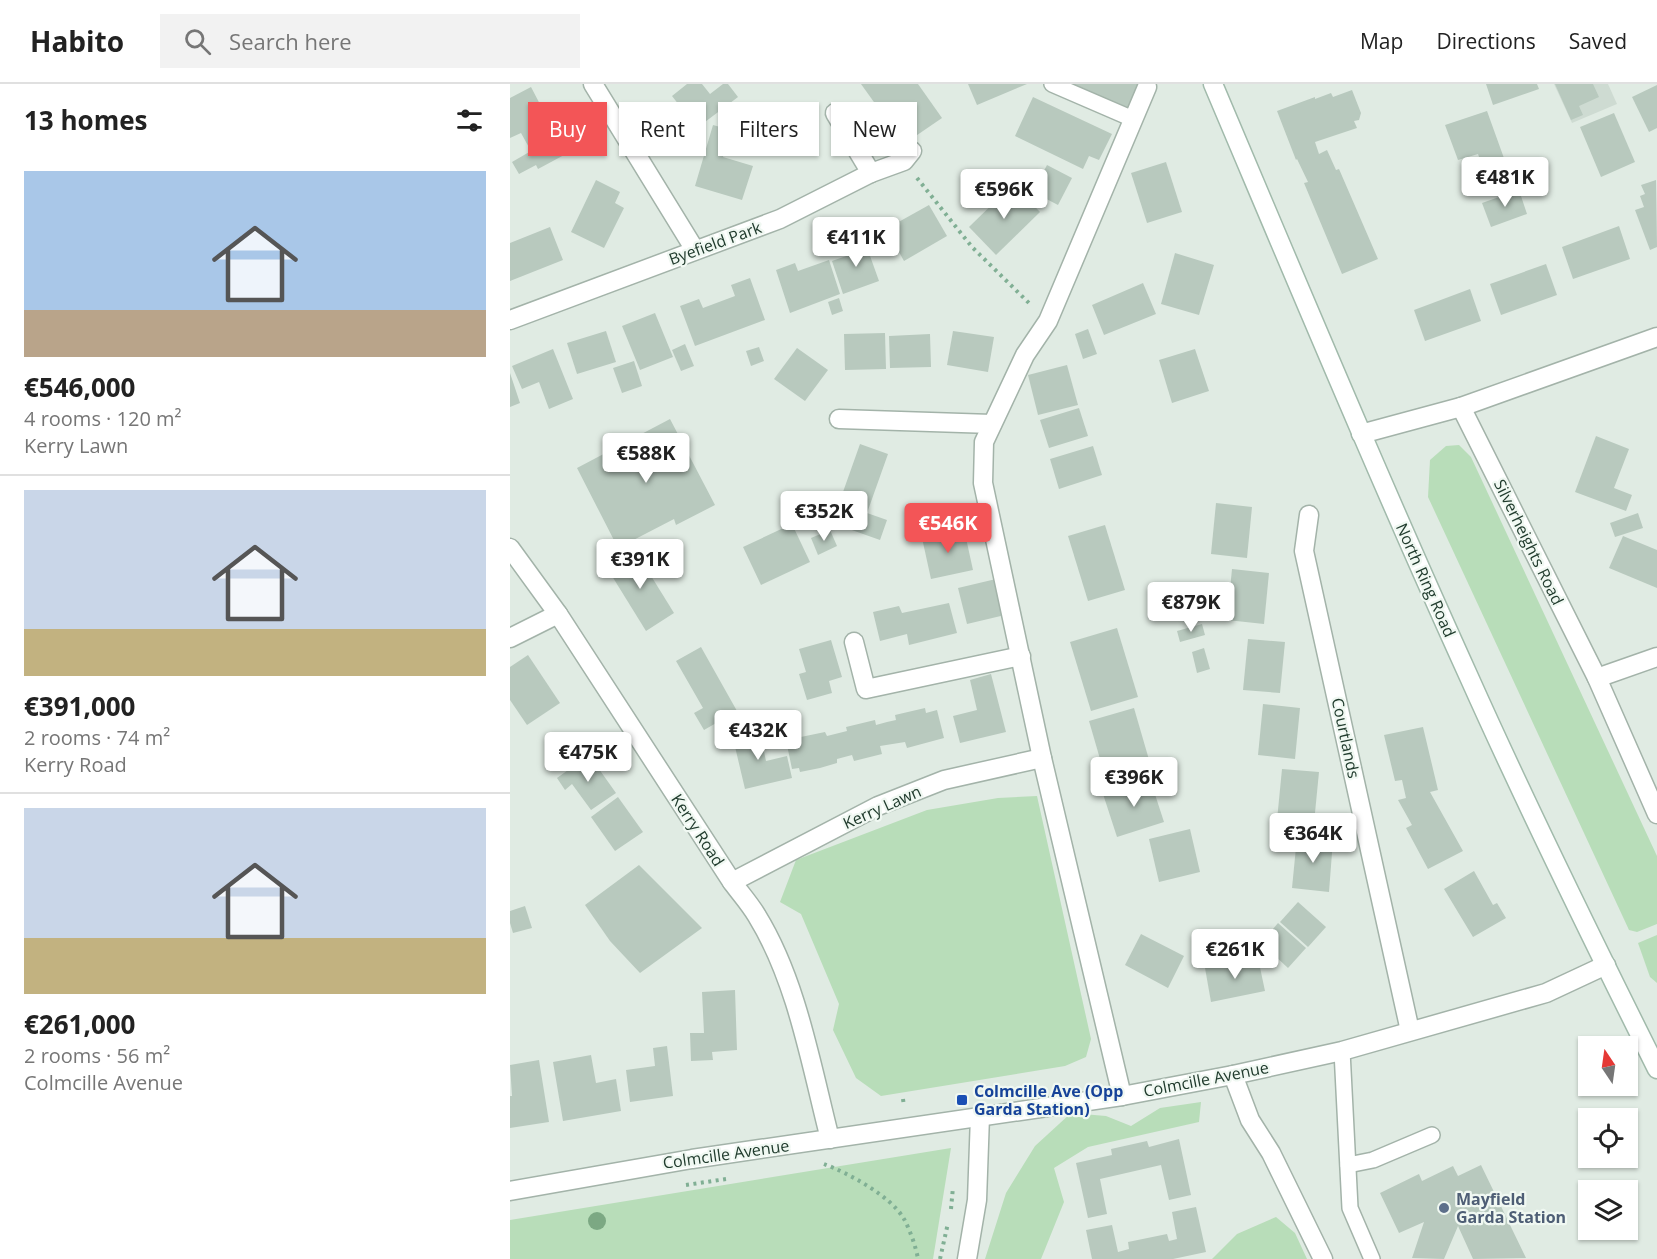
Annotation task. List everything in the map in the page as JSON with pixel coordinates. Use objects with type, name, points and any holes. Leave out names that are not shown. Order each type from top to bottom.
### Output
[{"type":"street","points":[[593,84],[695,250]]},
{"type":"street","name":"North Ring Road","points":[[1213,84],[1361,434],[1470,680],[1657,1069]]},
{"type":"street","points":[[1122,1096],[1042,758],[983,483],[984,442],[1025,355],[1048,321],[1147,87]]},
{"type":"street","points":[[861,156],[871,173]]},
{"type":"street","name":"Byefield Park","points":[[510,320],[780,219],[908,156]]},
{"type":"street","points":[[1361,434],[1461,407],[1657,338]]},
{"type":"street","name":"Silverheights Road","points":[[1461,407],[1597,678],[1657,814]]},
{"type":"street","points":[[839,419],[992,424]]},
{"type":"street","name":"Courtlands","points":[[1309,515],[1304,551],[1410,1031]]},
{"type":"street","name":"Kerry Road","points":[[510,548],[558,614],[732,882],[756,914],[775,950],[792,994],[830,1139]]},
{"type":"street","points":[[510,638],[558,614]]},
{"type":"street","points":[[854,642],[866,688],[1021,656]]},
{"type":"street","points":[[1597,678],[1657,657]]},
{"type":"street","name":"Kerry Lawn","points":[[732,882],[878,806],[944,780],[1042,758]]},
{"type":"street","name":"Colmcille Avenue","points":[[510,1191],[692,1159],[1122,1096],[1233,1075],[1342,1051],[1546,993],[1606,964]]},
{"type":"street","points":[[1233,1075],[1250,1120],[1271,1153],[1323,1259]]},
{"type":"street","points":[[967,1259],[977,1200],[981,1116]]},
{"type":"lane","points":[[1052,84],[1133,119]]},
{"type":"lane","points":[[1342,1051],[1350,1208],[1372,1259]]},
{"type":"lane","points":[[1348,1165],[1373,1160],[1432,1135]]},
{"type":"path","points":[[908,156],[972,247],[1048,321]]},
{"type":"path","points":[[903,1099],[904,1106]]},
{"type":"path","points":[[824,1164],[860,1182],[883,1197],[904,1218],[918,1259]]},
{"type":"path","points":[[940,1259],[950,1216],[953,1184]]},
{"type":"shaded area","points":[[1554,84],[1608,84],[1617,104],[1572,123]]},
{"type":"green space","points":[[1459,445],[1471,457],[1657,856],[1657,924],[1637,932],[1629,930],[1428,497],[1430,460],[1446,446]]},
{"type":"green space","points":[[1037,796],[1091,1039],[1086,1057],[1065,1066],[881,1096],[856,1078],[833,1030],[839,1004],[801,914],[780,902],[796,860],[927,810],[998,798]]},
{"type":"green space","points":[[1657,935],[1657,983],[1650,977],[1638,943]]},
{"type":"green space","points":[[1201,1102],[1199,1122],[1088,1147],[1054,1168],[1064,1202],[1041,1259],[985,1259],[1006,1193],[1035,1146],[1071,1113],[1106,1116],[1131,1126],[1160,1108]]},
{"type":"green space","points":[[951,1148],[933,1259],[510,1259],[510,1220]]},
{"type":"green space","points":[[1276,1217],[1295,1233],[1307,1259],[1212,1259],[1237,1234]]},
{"type":"building","points":[[687,84],[702,84],[710,94],[723,84],[728,84],[738,97],[731,102],[718,102],[718,112],[706,121],[706,102],[677,102],[672,96]]},
{"type":"building","points":[[861,84],[918,84],[942,118],[917,135],[917,102],[874,102]]},
{"type":"building","points":[[968,84],[1027,84],[977,105]]},
{"type":"building","points":[[1056,84],[1138,84],[1125,114]]},
{"type":"building","points":[[1486,84],[1537,84],[1539,89],[1493,105]]},
{"type":"building","points":[[1555,84],[1593,84],[1599,97],[1579,106],[1583,115],[1571,120]]},
{"type":"building","points":[[1657,85],[1657,128],[1649,132],[1632,97]]},
{"type":"building","points":[[531,87],[539,102],[528,102],[528,146],[521,133],[510,138],[510,98]]},
{"type":"building","points":[[1352,90],[1361,113],[1359,120],[1354,121],[1357,128],[1315,142],[1319,154],[1327,150],[1336,170],[1339,169],[1378,259],[1342,274],[1304,183],[1308,182],[1296,160],[1277,111],[1315,97],[1315,99],[1331,93],[1333,97]]},
{"type":"building","points":[[1033,97],[1112,134],[1099,160],[1089,156],[1083,169],[1015,136]]},
{"type":"building","points":[[1487,111],[1505,161],[1483,168],[1478,154],[1458,160],[1445,125]]},
{"type":"building","points":[[1614,113],[1635,162],[1601,177],[1580,127]]},
{"type":"building","points":[[713,125],[718,126],[718,156],[753,166],[742,200],[695,186],[704,156],[706,156]]},
{"type":"building","points":[[528,153],[528,156],[562,156],[538,169],[536,165],[519,174],[512,162]]},
{"type":"building","points":[[1166,162],[1182,212],[1147,223],[1131,173]]},
{"type":"building","points":[[1047,165],[1072,178],[1058,205],[1033,192]]},
{"type":"building","points":[[596,180],[620,192],[615,203],[624,208],[604,248],[571,232]]},
{"type":"building","points":[[1656,180],[1657,247],[1650,250],[1635,210],[1644,207],[1640,196],[1645,194],[1641,185]]},
{"type":"building","points":[[1013,184],[1040,212],[996,255],[969,227]]},
{"type":"building","points":[[1519,190],[1527,214],[1491,227],[1482,203]]},
{"type":"building","points":[[929,205],[947,236],[904,261],[886,229]]},
{"type":"building","points":[[1619,226],[1630,259],[1573,279],[1562,247]]},
{"type":"building","points":[[550,227],[563,260],[510,281],[510,243]]},
{"type":"building","points":[[864,239],[879,281],[843,294],[832,261],[849,255],[846,246]]},
{"type":"building","points":[[1175,253],[1214,265],[1199,315],[1161,304]]},
{"type":"building","points":[[829,260],[840,294],[790,313],[776,270],[795,263],[798,271]]},
{"type":"building","points":[[1546,264],[1557,295],[1501,315],[1490,284]]},
{"type":"building","points":[[750,278],[765,320],[695,346],[680,306],[699,299],[703,308],[735,296],[731,285]]},
{"type":"building","points":[[1143,283],[1156,314],[1104,335],[1092,305]]},
{"type":"building","points":[[1470,289],[1481,321],[1425,341],[1414,310]]},
{"type":"building","points":[[839,298],[843,311],[832,315],[828,302]]},
{"type":"building","points":[[655,313],[673,357],[640,370],[622,326]]},
{"type":"building","points":[[1088,329],[1097,354],[1083,359],[1075,334]]},
{"type":"building","points":[[606,331],[616,362],[577,374],[567,343]]},
{"type":"building","points":[[953,331],[994,337],[988,372],[947,365]]},
{"type":"building","points":[[885,333],[886,369],[845,370],[844,334]]},
{"type":"building","points":[[930,334],[931,367],[890,368],[889,336]]},
{"type":"building","points":[[685,344],[694,366],[681,371],[672,350]]},
{"type":"building","points":[[759,347],[764,361],[751,366],[746,351]]},
{"type":"building","points":[[797,348],[828,370],[805,401],[774,379]]},
{"type":"building","points":[[553,349],[573,399],[549,409],[539,382],[522,389],[512,366]]},
{"type":"building","points":[[1195,349],[1209,391],[1172,403],[1159,360]]},
{"type":"building","points":[[634,361],[642,386],[622,393],[613,368]]},
{"type":"building","points":[[1067,365],[1078,405],[1038,415],[1028,375]]},
{"type":"building","points":[[510,373],[520,403],[510,407]]},
{"type":"building","points":[[1079,408],[1088,436],[1049,448],[1040,420]]},
{"type":"building","points":[[670,419],[715,505],[676,525],[674,519],[618,548],[577,468]]},
{"type":"building","points":[[1596,436],[1629,449],[1614,488],[1632,495],[1626,511],[1575,492]]},
{"type":"building","points":[[860,444],[888,454],[867,513],[887,520],[880,540],[832,523]]},
{"type":"building","points":[[1093,446],[1102,475],[1059,489],[1050,459]]},
{"type":"building","points":[[810,495],[815,507],[805,511],[800,499]]},
{"type":"building","points":[[1216,503],[1252,507],[1247,558],[1211,554]]},
{"type":"building","points":[[1638,513],[1643,528],[1615,537],[1610,523]]},
{"type":"building","points":[[792,524],[810,562],[761,585],[743,547]]},
{"type":"building","points":[[1105,525],[1125,590],[1088,601],[1068,536]]},
{"type":"building","points":[[964,529],[973,570],[931,579],[922,538]]},
{"type":"building","points":[[830,530],[837,546],[818,555],[811,538]]},
{"type":"building","points":[[1623,536],[1657,550],[1657,588],[1609,568]]},
{"type":"building","points":[[635,550],[674,613],[646,631],[607,568]]},
{"type":"building","points":[[1232,569],[1269,573],[1264,624],[1227,620]]},
{"type":"building","points":[[996,579],[1005,615],[967,624],[958,588]]},
{"type":"building","points":[[949,603],[957,633],[909,645],[907,634],[880,641],[873,612],[899,606],[902,613]]},
{"type":"building","points":[[1202,624],[1205,635],[1180,642],[1177,631]]},
{"type":"building","points":[[1117,628],[1138,697],[1091,711],[1070,642]]},
{"type":"building","points":[[1248,639],[1285,642],[1280,693],[1243,690]]},
{"type":"building","points":[[831,640],[842,677],[829,681],[832,693],[807,700],[799,674],[806,672],[799,649]]},
{"type":"building","points":[[701,647],[737,711],[704,730],[694,713],[703,708],[676,661]]},
{"type":"building","points":[[1204,648],[1210,669],[1197,673],[1192,652]]},
{"type":"building","points":[[528,655],[560,703],[527,725],[510,700],[510,667]]},
{"type":"building","points":[[991,674],[1006,732],[960,743],[953,716],[977,710],[970,680]]},
{"type":"building","points":[[1263,704],[1300,708],[1295,759],[1258,755]]},
{"type":"building","points":[[925,708],[926,713],[937,710],[944,738],[907,748],[905,742],[880,746],[882,754],[854,761],[852,755],[837,759],[837,763],[800,772],[799,768],[792,769],[787,745],[798,742],[796,738],[825,732],[827,736],[847,731],[846,727],[875,720],[876,725],[896,720],[895,715]]},
{"type":"building","points":[[1134,708],[1152,770],[1107,783],[1089,721]]},
{"type":"building","points":[[1423,727],[1438,790],[1430,792],[1463,851],[1428,869],[1406,828],[1412,825],[1398,800],[1406,798],[1402,780],[1395,781],[1384,735]]},
{"type":"building","points":[[759,728],[766,761],[787,756],[792,778],[745,789],[732,734]]},
{"type":"building","points":[[589,755],[616,793],[591,810],[572,784],[565,790],[557,778]]},
{"type":"building","points":[[1282,769],[1319,772],[1314,823],[1277,820]]},
{"type":"building","points":[[1150,779],[1164,822],[1117,837],[1103,794]]},
{"type":"building","points":[[618,797],[643,832],[615,851],[591,817]]},
{"type":"building","points":[[1190,829],[1200,872],[1159,882],[1149,839]]},
{"type":"building","points":[[1297,837],[1333,840],[1329,892],[1292,888]]},
{"type":"building","points":[[639,865],[702,928],[640,973],[610,941],[585,905]]},
{"type":"building","points":[[1474,871],[1493,905],[1497,903],[1506,918],[1473,937],[1444,889]]},
{"type":"building","points":[[1298,902],[1326,927],[1308,947],[1280,922]]},
{"type":"building","points":[[525,906],[532,928],[513,933],[510,911]]},
{"type":"building","points":[[1278,923],[1306,948],[1288,968],[1261,943]]},
{"type":"building","points":[[1141,934],[1184,956],[1168,988],[1125,965]]},
{"type":"building","points":[[1258,958],[1265,991],[1211,1002],[1205,968]]},
{"type":"building","points":[[735,990],[737,1050],[712,1052],[713,1060],[691,1061],[690,1033],[704,1033],[702,992]]},
{"type":"building","points":[[667,1046],[673,1096],[630,1102],[626,1070],[655,1066],[653,1048]]},
{"type":"building","points":[[591,1055],[596,1083],[616,1079],[621,1111],[563,1121],[553,1062]]},
{"type":"building","points":[[539,1060],[549,1122],[510,1128],[510,1096],[512,1096],[510,1065]]},
{"type":"building","points":[[1179,1139],[1191,1195],[1169,1200],[1161,1165],[1100,1179],[1107,1214],[1088,1218],[1076,1163],[1112,1155],[1111,1149],[1147,1141],[1149,1147]]},
{"type":"building","name":"Mayfield Garda Station","points":[[1481,1165],[1526,1258],[1473,1259],[1458,1226],[1444,1259],[1412,1258],[1424,1222],[1399,1233],[1380,1193],[1419,1174],[1422,1181],[1453,1166],[1458,1176]]},
{"type":"building","points":[[1196,1207],[1206,1252],[1173,1259],[1092,1259],[1086,1230],[1112,1225],[1118,1252],[1129,1249],[1128,1242],[1167,1234],[1169,1241],[1177,1239],[1172,1212]]},
{"type":"place","name":"Colmcille Ave (Opp Garda Station)","points":[[962,1100]]},
{"type":"place","name":"Mayfield Garda Station","points":[[1444,1208]]}]
